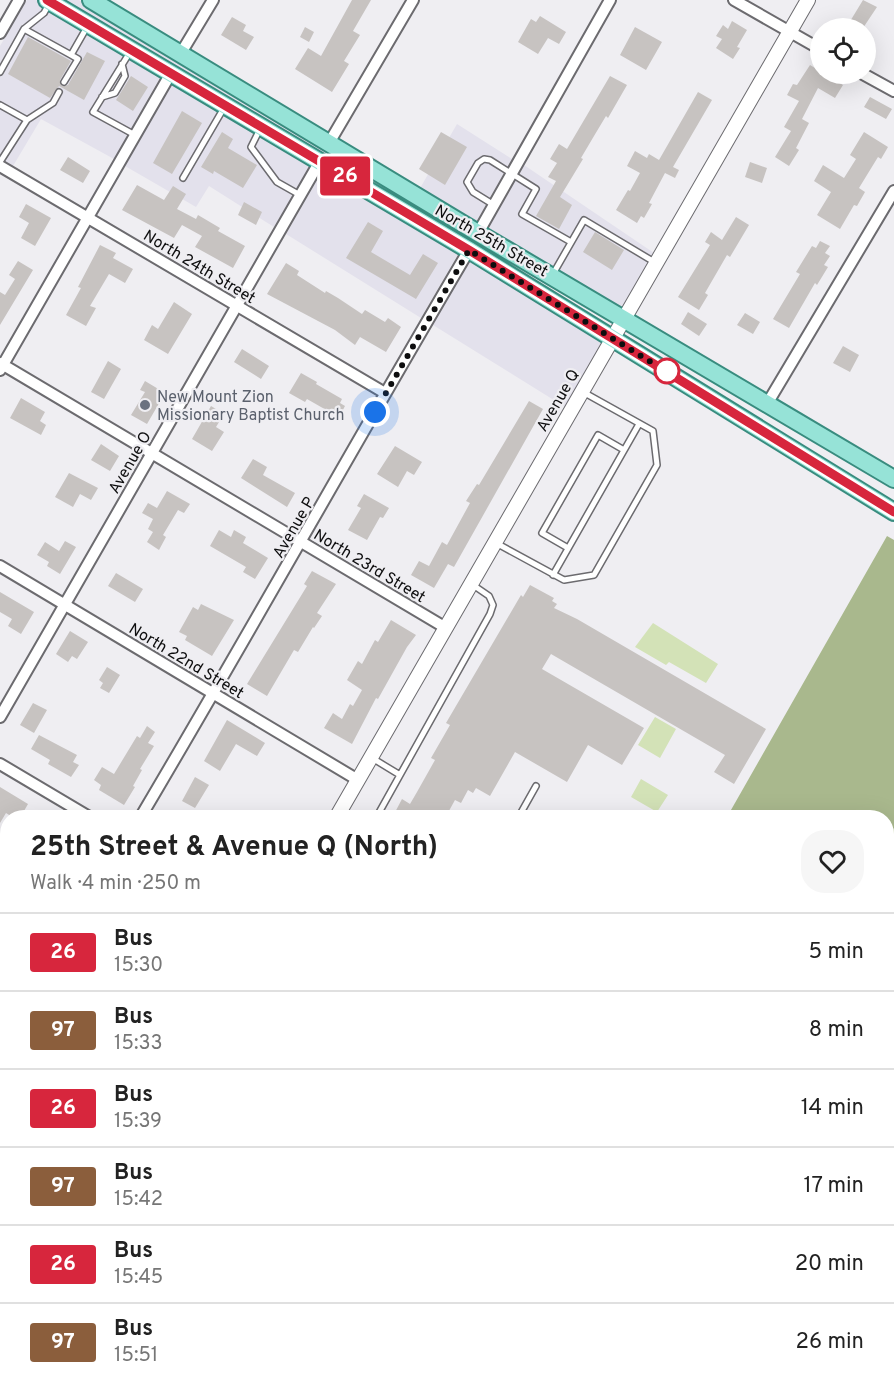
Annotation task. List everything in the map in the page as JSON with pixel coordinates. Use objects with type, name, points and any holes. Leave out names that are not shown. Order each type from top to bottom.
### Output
[{"type":"main road","name":"North 25th Street","points":[[91,0],[894,479]]},
{"type":"main road","name":"North 25th Street","points":[[49,1],[613,337],[894,512]]},
{"type":"main road","points":[[320,161],[331,158],[341,162],[430,214],[449,215]]},
{"type":"street","points":[[0,33],[19,0]]},
{"type":"street","points":[[181,53],[213,0]]},
{"type":"street","points":[[329,143],[413,0]]},
{"type":"street","points":[[478,232],[610,0]]},
{"type":"street","points":[[734,0],[810,44]]},
{"type":"street","name":"Avenue Q","points":[[341,810],[808,0]]},
{"type":"street","points":[[1,366],[171,73]]},
{"type":"street","points":[[876,81],[894,91]]},
{"type":"street","name":"Avenue O","points":[[0,717],[320,161]]},
{"type":"street","name":"North 24th Street","points":[[0,164],[385,393]]},
{"type":"street","points":[[767,404],[894,191]]},
{"type":"street","name":"Avenue P","points":[[145,810],[469,250]]},
{"type":"street","name":"North 23rd Street","points":[[1,366],[446,628]]},
{"type":"street","name":"North 22nd Street","points":[[0,566],[358,780]]},
{"type":"street","points":[[0,764],[78,810]]},
{"type":"lane","points":[[0,72],[24,28],[44,13],[49,1]]},
{"type":"lane","points":[[71,55],[89,24]]},
{"type":"lane","points":[[24,28],[78,59],[64,82]]},
{"type":"lane","points":[[131,49],[93,112],[135,135]]},
{"type":"lane","points":[[0,164],[27,120],[53,104],[59,92]]},
{"type":"lane","points":[[0,105],[27,120]]},
{"type":"lane","points":[[183,178],[225,105]]},
{"type":"lane","points":[[262,126],[250,147],[277,182],[300,195]]},
{"type":"lane","points":[[494,205],[473,192],[467,182],[478,162],[484,159],[490,160],[536,189],[522,214],[571,242]]},
{"type":"lane","points":[[552,275],[584,220],[656,263]]},
{"type":"lane","points":[[495,543],[564,580],[594,574],[657,465],[652,431],[582,391]]},
{"type":"lane","points":[[553,574],[639,424]]},
{"type":"lane","points":[[568,548],[542,532],[598,435],[624,450]]},
{"type":"lane","points":[[380,810],[490,614],[493,605],[489,596],[471,584]]},
{"type":"lane","points":[[371,757],[400,775]]},
{"type":"lane","points":[[522,810],[536,786]]},
{"type":"shaded area","points":[[27,0],[36,0],[162,74],[114,159],[41,119],[13,166],[0,159],[0,46]]},
{"type":"shaded area","points":[[59,0],[79,0],[178,58],[329,152],[321,154]]},
{"type":"shaded area","points":[[173,81],[312,163],[274,227],[209,186],[196,207],[125,166]]},
{"type":"shaded area","points":[[457,124],[512,159],[475,224],[455,212],[455,209],[451,209],[419,190]]},
{"type":"shaded area","points":[[524,165],[654,253],[622,309],[487,231]]},
{"type":"shaded area","points":[[323,170],[460,251],[421,318],[286,234]]},
{"type":"shaded area","points":[[471,258],[604,339],[565,407],[433,325]]},
{"type":"green space","points":[[887,536],[894,540],[894,810],[731,810]]},
{"type":"green space","points":[[653,623],[718,664],[706,683],[669,662],[666,665],[635,647]]},
{"type":"green space","points":[[655,717],[676,729],[660,758],[638,745]]},
{"type":"green space","points":[[641,779],[668,795],[658,810],[654,810],[631,797]]},
{"type":"building","points":[[352,0],[371,0],[353,31],[360,35],[344,61],[349,64],[332,92],[295,69],[308,48],[321,56]]},
{"type":"building","points":[[863,0],[877,7],[870,18],[852,18]]},
{"type":"building","points":[[540,16],[566,32],[559,44],[548,38],[538,54],[518,42],[531,19],[536,22]]},
{"type":"building","points":[[232,17],[246,25],[243,31],[254,37],[246,50],[221,35]]},
{"type":"building","points":[[732,21],[747,30],[733,59],[716,48],[722,39],[716,36],[723,25],[728,29]]},
{"type":"building","points":[[305,27],[314,32],[309,42],[300,37]]},
{"type":"building","points":[[635,27],[662,42],[646,70],[620,55]]},
{"type":"building","points":[[28,37],[71,61],[60,80],[62,86],[68,85],[87,52],[105,61],[84,100],[59,86],[50,98],[8,74]]},
{"type":"building","points":[[810,65],[810,84],[843,85],[835,98],[818,88],[802,119],[809,123],[796,148],[799,150],[789,166],[775,157],[791,131],[784,127],[799,101],[787,95],[793,84],[797,85]]},
{"type":"building","points":[[131,76],[148,87],[133,111],[116,100]]},
{"type":"building","points":[[610,76],[627,85],[608,118],[606,116],[594,136],[560,197],[572,205],[559,229],[536,216],[556,181],[548,177],[557,163],[550,159],[559,144],[567,149]]},
{"type":"building","points":[[698,92],[712,100],[673,167],[679,170],[675,178],[665,173],[649,203],[652,204],[644,218],[641,216],[637,223],[616,210],[640,173],[627,166],[635,151],[647,158],[649,154],[659,160]]},
{"type":"building","points":[[870,97],[892,109],[886,119],[864,107]]},
{"type":"building","points":[[182,111],[202,123],[172,174],[153,163]]},
{"type":"building","points":[[222,132],[233,139],[228,148],[257,165],[243,188],[214,171],[213,174],[201,167]]},
{"type":"building","points":[[441,132],[467,147],[445,185],[419,169]]},
{"type":"building","points":[[864,132],[888,147],[881,159],[878,157],[859,188],[865,192],[857,206],[854,205],[840,229],[817,215],[831,192],[814,181],[823,165],[844,178],[856,159],[850,155]]},
{"type":"building","points":[[68,157],[90,171],[83,183],[60,170]]},
{"type":"building","points":[[750,162],[767,168],[762,183],[745,177]]},
{"type":"building","points":[[137,185],[164,200],[173,186],[186,194],[177,209],[196,219],[198,215],[220,228],[218,231],[245,246],[233,268],[195,247],[202,236],[182,225],[174,238],[122,210]]},
{"type":"building","points":[[244,202],[262,212],[256,225],[238,215]]},
{"type":"building","points":[[26,204],[51,218],[35,246],[21,238],[29,223],[19,217]]},
{"type":"building","points":[[736,217],[749,225],[730,257],[727,255],[705,293],[708,295],[699,310],[678,297],[710,245],[705,242],[711,232],[722,240]]},
{"type":"building","points":[[368,222],[383,231],[371,252],[410,275],[423,254],[438,263],[416,299],[346,258]]},
{"type":"building","points":[[595,232],[624,250],[612,270],[583,252]]},
{"type":"building","points":[[820,241],[830,246],[825,253],[830,256],[824,265],[828,267],[817,285],[815,283],[789,328],[773,319],[800,274],[796,272],[812,246],[816,248]]},
{"type":"building","points":[[100,245],[116,253],[113,258],[133,269],[125,283],[109,274],[90,306],[96,308],[86,326],[66,315]]},
{"type":"building","points":[[18,261],[33,270],[0,325],[0,292],[5,295],[15,279],[9,275]]},
{"type":"building","points":[[286,263],[299,271],[297,275],[362,314],[365,310],[385,322],[388,318],[401,327],[386,352],[360,337],[355,345],[335,330],[267,294]]},
{"type":"building","points":[[174,302],[192,314],[168,354],[144,340],[152,325],[158,329]]},
{"type":"building","points":[[688,312],[707,324],[699,336],[681,324]]},
{"type":"building","points":[[745,313],[760,322],[753,334],[737,325]]},
{"type":"building","points":[[843,346],[859,355],[850,372],[833,363]]},
{"type":"building","points":[[242,349],[269,366],[261,379],[234,362]]},
{"type":"building","points":[[108,361],[121,369],[104,399],[91,392]]},
{"type":"building","points":[[301,373],[342,399],[340,403],[345,406],[337,421],[326,415],[328,411],[307,399],[305,402],[289,393]]},
{"type":"building","name":"New Mount Zion Missionary Baptist Church","points":[[145,381],[165,393],[147,424],[131,415],[145,392],[140,390]]},
{"type":"building","points":[[21,398],[45,412],[40,421],[46,425],[41,435],[10,418]]},
{"type":"building","points":[[529,401],[543,409],[454,567],[448,564],[434,588],[411,575],[419,561],[429,566],[442,542],[447,545],[470,503],[466,501],[477,484],[479,485]]},
{"type":"building","points":[[211,406],[224,414],[216,427],[224,432],[212,451],[192,439]]},
{"type":"building","points":[[101,444],[119,456],[110,471],[91,460]]},
{"type":"building","points":[[395,446],[422,462],[414,475],[407,471],[398,487],[377,474]]},
{"type":"building","points":[[253,459],[267,467],[263,475],[295,493],[287,507],[241,478]]},
{"type":"building","points":[[69,473],[98,488],[91,500],[80,494],[73,507],[55,497]]},
{"type":"building","points":[[167,491],[190,504],[184,513],[178,510],[163,535],[166,537],[159,550],[147,542],[153,532],[148,529],[153,519],[142,513],[148,503],[157,508]]},
{"type":"building","points":[[364,494],[389,508],[383,518],[380,517],[367,540],[348,530],[361,508],[357,506]]},
{"type":"building","points":[[219,530],[231,537],[234,530],[246,537],[243,543],[268,558],[255,579],[243,572],[246,567],[210,546]]},
{"type":"building","points":[[65,541],[76,547],[60,574],[47,566],[49,562],[37,555],[45,542],[59,551]]},
{"type":"building","points":[[312,571],[336,584],[317,613],[322,616],[298,652],[294,650],[267,696],[247,684],[307,586],[304,584]]},
{"type":"building","points":[[116,573],[143,589],[135,602],[108,586]]},
{"type":"building","points":[[530,585],[554,598],[552,601],[557,604],[554,608],[577,619],[766,729],[734,784],[714,772],[725,755],[551,654],[542,669],[644,728],[622,765],[588,745],[567,782],[515,752],[490,796],[476,788],[473,793],[468,790],[461,803],[455,800],[449,810],[396,810],[402,799],[410,804],[435,760],[431,758],[450,725],[446,723],[521,595],[523,597]]},
{"type":"building","points":[[0,592],[34,612],[21,634],[8,626],[12,619],[0,612]]},
{"type":"building","points":[[201,604],[234,620],[212,656],[185,640],[187,636],[179,632],[193,607],[198,610]]},
{"type":"building","points":[[391,620],[416,635],[378,699],[376,698],[352,744],[324,728],[333,713],[342,719],[350,704],[353,706],[362,690],[347,680],[358,661],[362,664],[375,640],[378,642]]},
{"type":"building","points":[[70,631],[88,642],[77,659],[72,656],[68,662],[56,654]]},
{"type":"building","points":[[107,667],[120,675],[109,693],[100,688],[103,683],[99,680]]},
{"type":"building","points":[[33,703],[47,710],[34,733],[20,725]]},
{"type":"building","points":[[227,720],[265,743],[257,756],[236,744],[220,771],[204,761]]},
{"type":"building","points":[[147,726],[155,732],[148,743],[154,746],[140,769],[142,770],[133,786],[135,787],[124,805],[99,790],[101,785],[94,780],[102,767],[114,774],[137,736],[140,738]]},
{"type":"building","points":[[39,735],[77,755],[73,762],[79,765],[71,777],[48,764],[50,760],[31,749]]},
{"type":"building","points":[[195,777],[209,785],[195,808],[182,801]]},
{"type":"building","points":[[0,787],[28,804],[25,810],[0,810]]},
{"type":"bus line","name":"26","points":[[47,0],[613,337],[894,512]]},
{"type":"place","name":"New Mount Zion Missionary Baptist Church","points":[[145,405]]},
{"type":"route","points":[[375,412],[469,250],[672,375],[667,371]]}]
